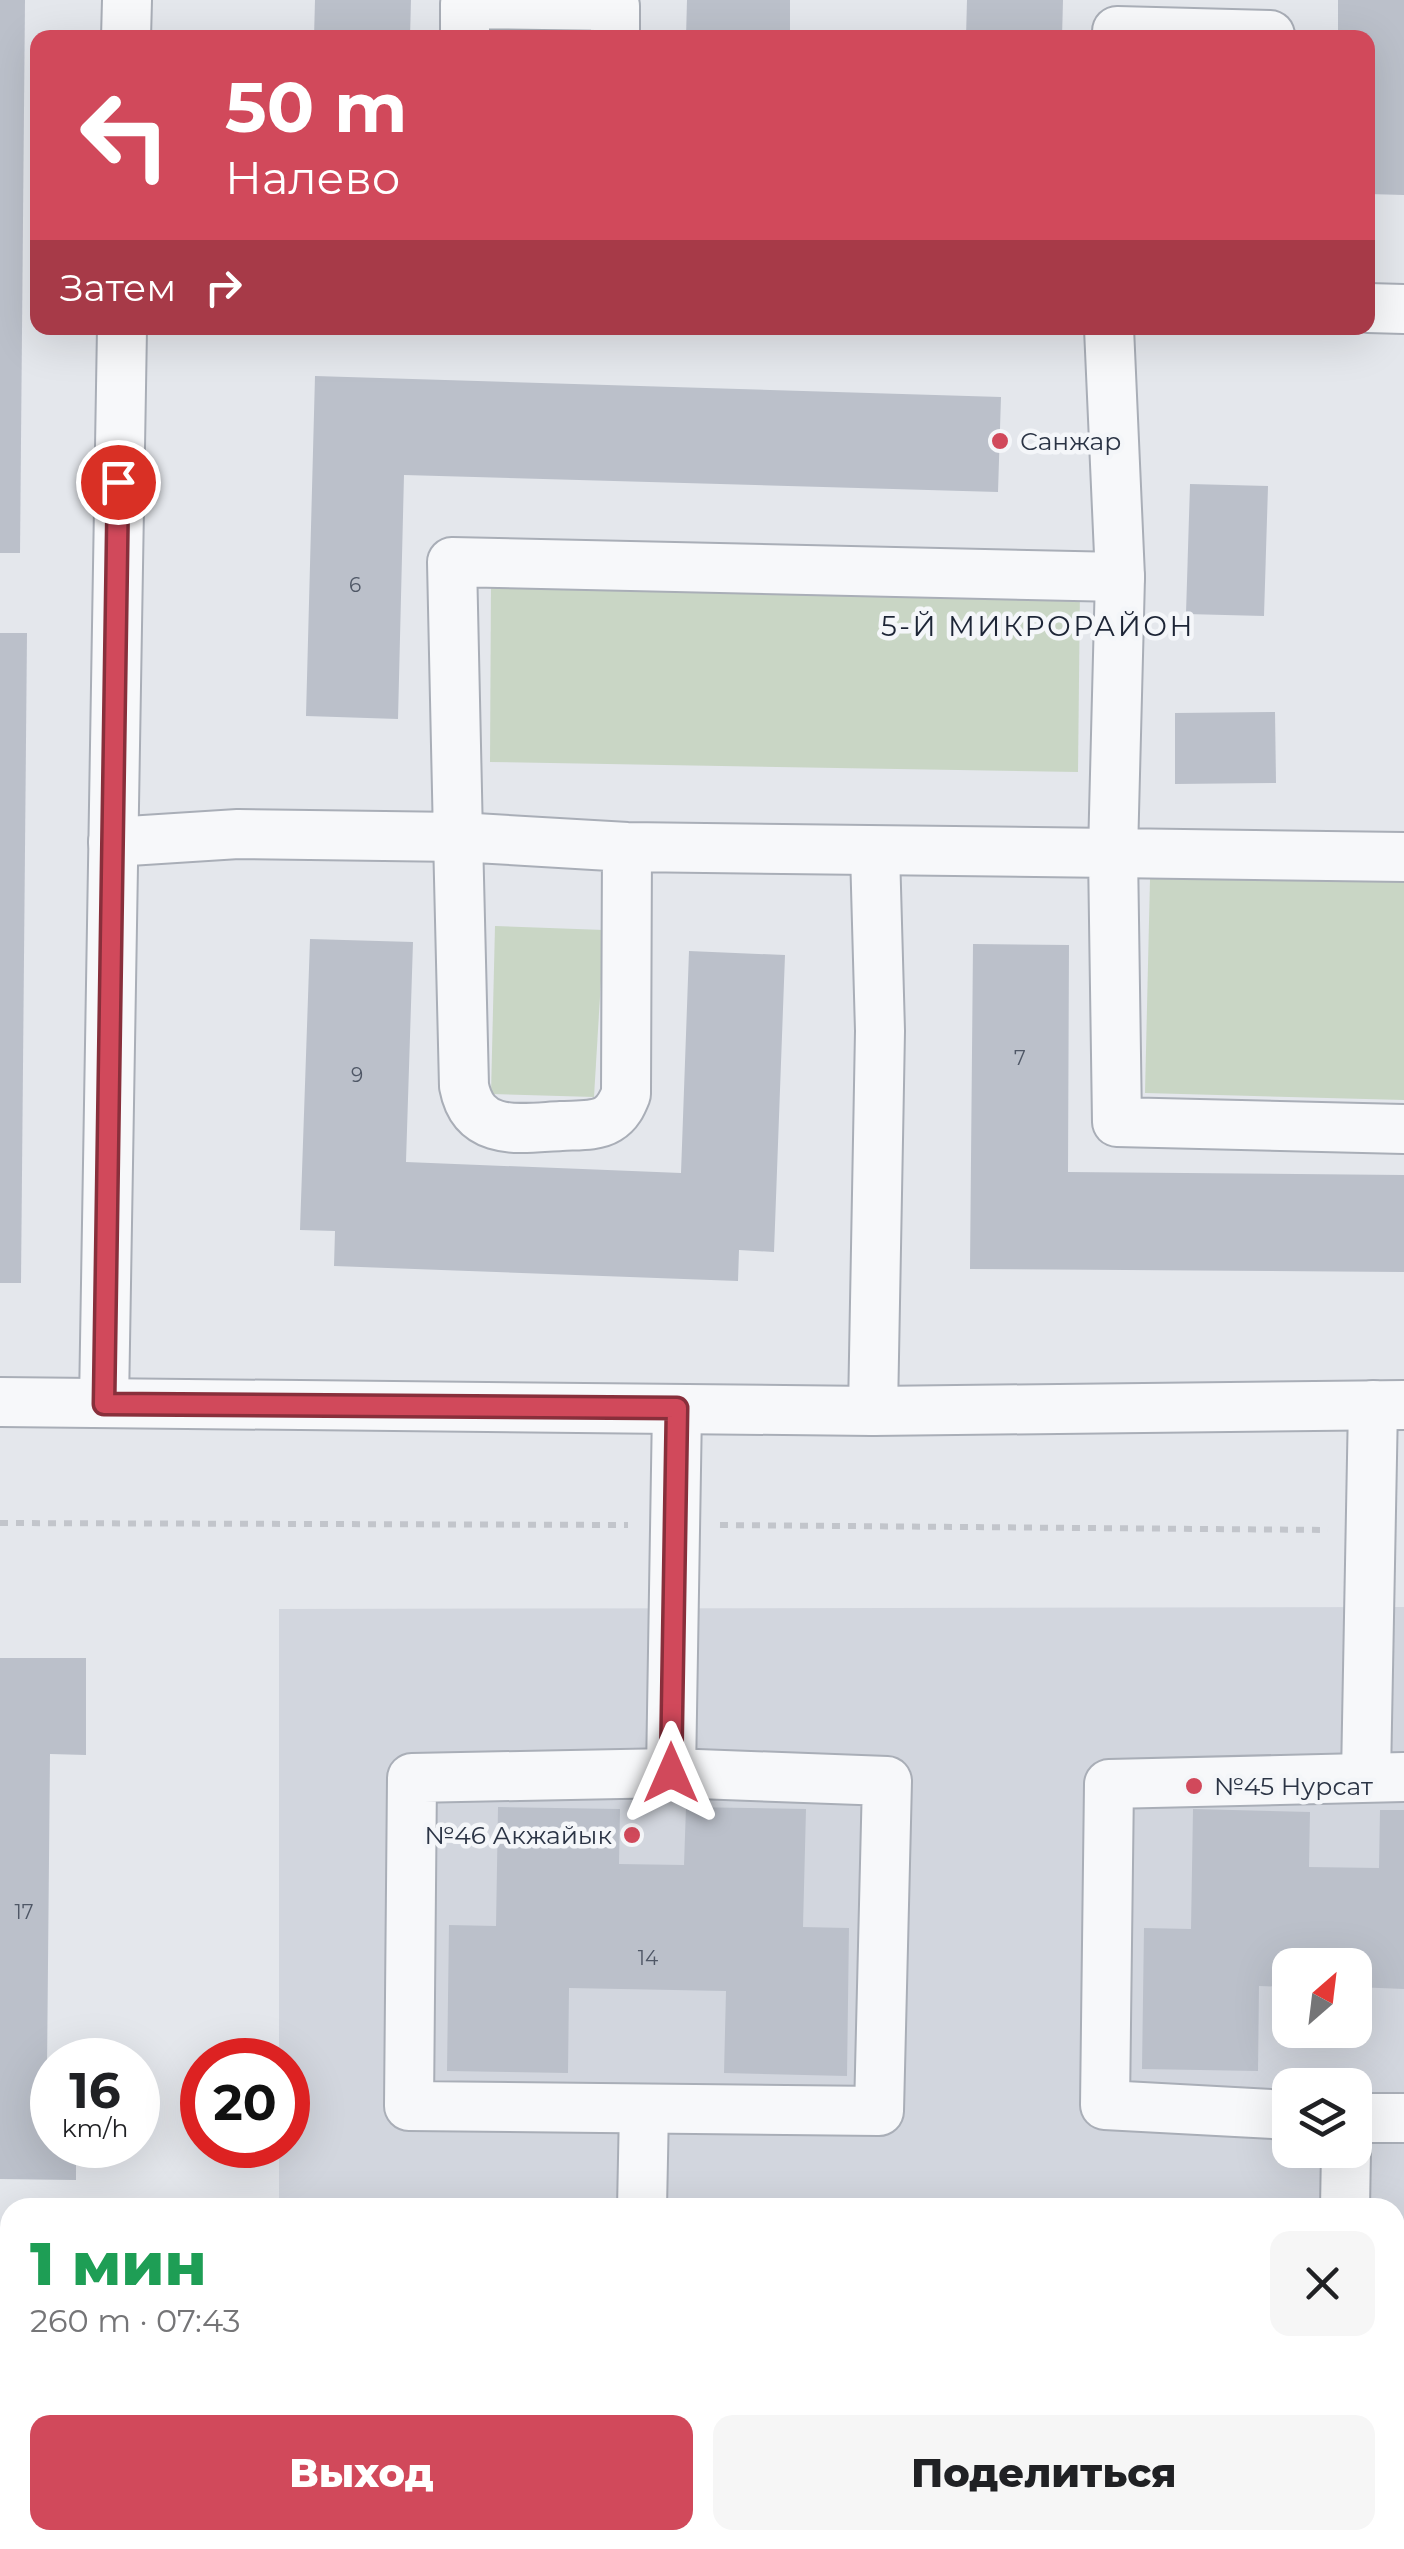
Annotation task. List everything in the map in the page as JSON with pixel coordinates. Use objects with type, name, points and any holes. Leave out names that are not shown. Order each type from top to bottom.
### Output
[{"type":"lane","points":[[126,30],[127,0]]},
{"type":"lane","points":[[465,30],[465,4],[615,6],[615,30]]},
{"type":"lane","points":[[1375,308],[1404,309]]},
{"type":"lane","points":[[104,1404],[122,335]]},
{"type":"lane","points":[[1109,335],[1120,577],[1113,853],[1117,1122],[1404,1129]]},
{"type":"lane","points":[[627,847],[623,1103],[598,1124],[508,1129],[487,1122],[467,1100],[464,1086],[452,562],[1120,577]]},
{"type":"lane","points":[[113,842],[238,834],[875,852],[1404,857]]},
{"type":"lane","points":[[874,1411],[880,1031],[875,852]]},
{"type":"lane","points":[[0,1402],[874,1411],[1389,1405],[1385,1776],[1109,1784],[1105,2105],[1272,2114]]},
{"type":"lane","points":[[671,1773],[677,1408]]},
{"type":"lane","points":[[671,1773],[886,1781],[880,2111],[409,2106],[412,1778],[671,1773]]},
{"type":"lane","points":[[642,2198],[644,2109]]},
{"type":"lane","points":[[1372,2118],[1404,2118]]},
{"type":"lane","points":[[1345,2198],[1346,2168]]},
{"type":"shaded area","name":"№46 Акжайык","points":[[1404,1607],[1404,2198],[279,2198],[279,2168],[310,2168],[310,2038],[279,2038],[279,1609]]},
{"type":"green space","points":[[491,581],[1080,589],[1078,772],[490,762]]},
{"type":"green space","points":[[1150,879],[1404,880],[1404,1100],[1145,1093]]},
{"type":"green space","points":[[495,926],[604,930],[594,1097],[491,1094]]},
{"type":"building","points":[[0,0],[25,0],[20,553],[0,553]]},
{"type":"building","points":[[315,0],[411,0],[410,30],[314,30]]},
{"type":"building","points":[[687,0],[790,0],[790,30],[686,30]]},
{"type":"building","points":[[967,0],[1063,0],[1062,30],[966,30]]},
{"type":"building","points":[[1338,0],[1404,0],[1404,195],[1375,194],[1375,30],[1338,30]]},
{"type":"building","points":[[315,376],[1001,397],[998,492],[404,475],[398,719],[306,716]]},
{"type":"building","points":[[1190,484],[1268,486],[1264,616],[1186,614]]},
{"type":"building","points":[[0,633],[27,633],[21,1283],[0,1283]]},
{"type":"building","points":[[1275,712],[1276,783],[1175,784],[1175,713]]},
{"type":"building","points":[[310,939],[413,942],[406,1162],[681,1173],[689,951],[785,955],[774,1252],[739,1250],[738,1281],[334,1266],[335,1231],[300,1230]]},
{"type":"building","points":[[973,944],[1069,945],[1068,1172],[1404,1175],[1404,1272],[970,1269]]},
{"type":"building","points":[[0,1658],[86,1658],[86,1755],[50,1754],[47,2038],[30,2038],[30,2168],[76,2168],[76,2180],[0,2179]]},
{"type":"building","points":[[498,1807],[620,1809],[619,1864],[684,1865],[686,1807],[806,1809],[803,1927],[849,1928],[847,2076],[724,2073],[726,1991],[569,1988],[568,2073],[447,2071],[449,1925],[496,1926]]},
{"type":"building","points":[[1193,1809],[1310,1812],[1309,1867],[1379,1868],[1380,1810],[1404,1810],[1404,1989],[1372,1988],[1372,1948],[1272,1948],[1272,1986],[1259,1986],[1258,2071],[1142,2069],[1144,1928],[1191,1929]]},
{"type":"place","name":"Санжар","points":[[1000,441]]},
{"type":"place","name":"№45 Нурсат","points":[[1194,1786]]},
{"type":"place","name":"№46 Акжайык","points":[[632,1835]]},
{"type":"district","name":"5-Й МИКРОРАЙОН","points":[[1038,626]]},
{"type":"route","points":[[118,482],[104,1404],[677,1408],[671,1773]]}]
